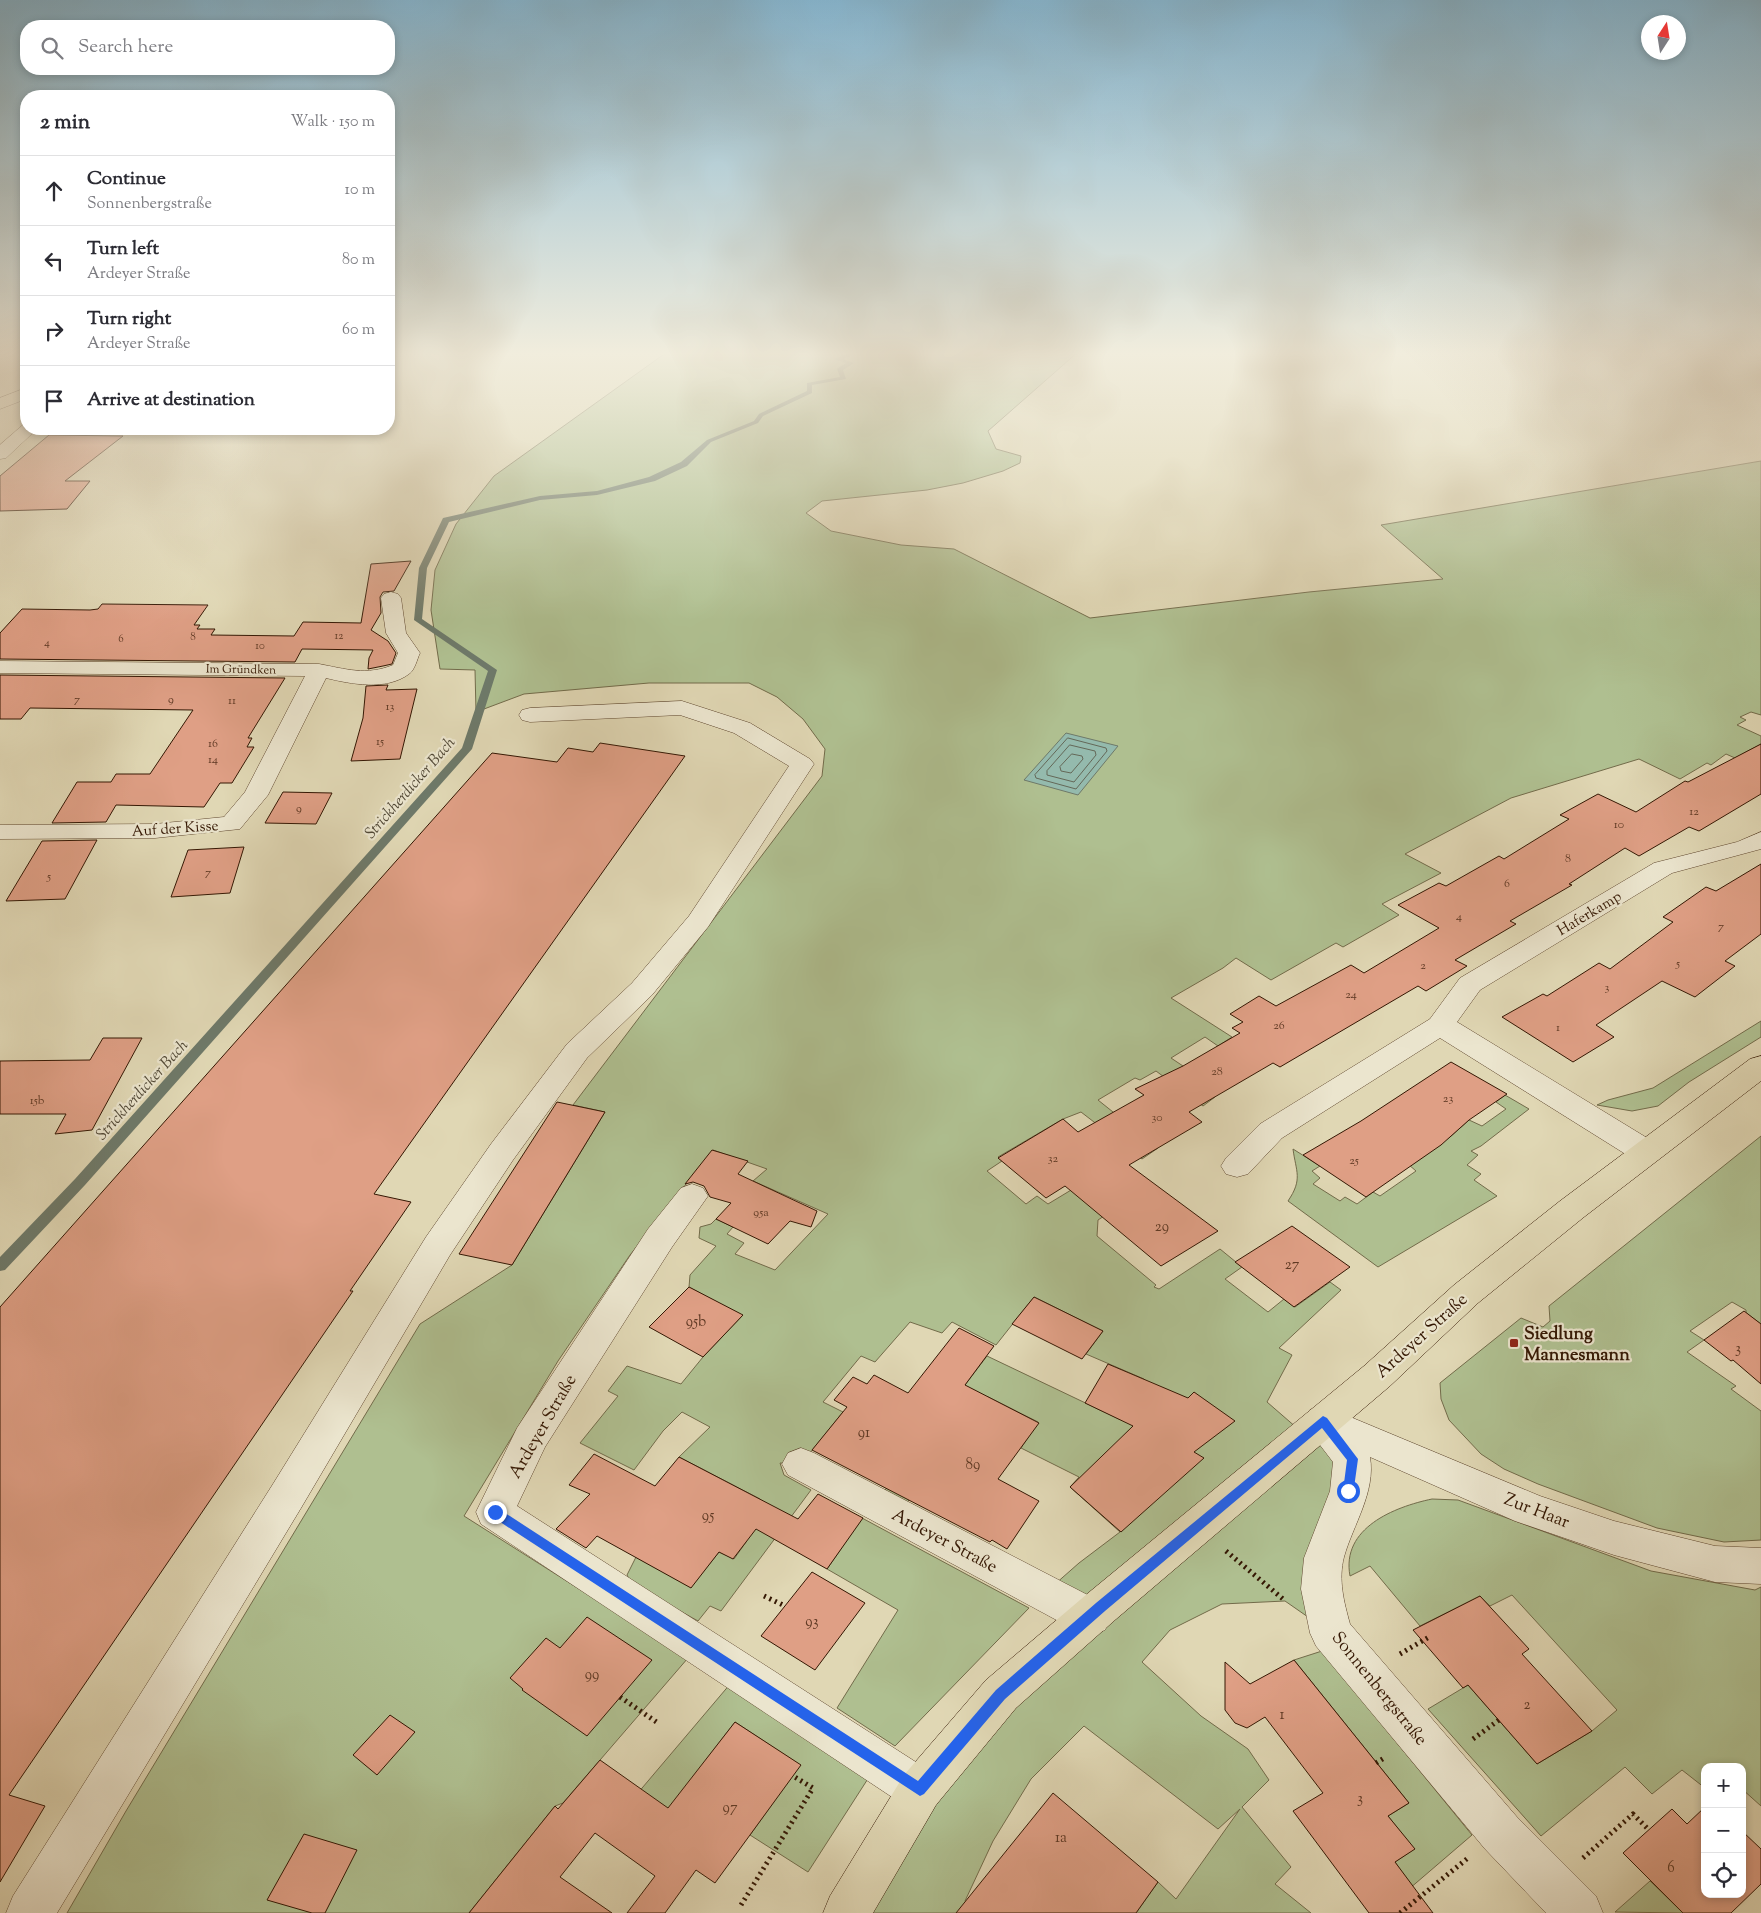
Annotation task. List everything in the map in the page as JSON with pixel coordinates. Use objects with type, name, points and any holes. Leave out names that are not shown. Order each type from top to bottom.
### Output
[{"type":"main road","name":"Ardeyer Straße","points":[[847,1913],[920,1790],[1001,1694],[1197,1526],[1384,1370],[1466,1294],[1572,1209],[1761,1066]]},
{"type":"street","points":[[0,454],[15,441]]},
{"type":"street","name":"Im Gründken","points":[[0,667],[320,670],[351,677],[380,678],[402,669],[409,653],[396,633],[391,598]]},
{"type":"street","name":"Auf der Kisse","points":[[0,832],[155,831],[232,824],[256,795],[320,670]]},
{"type":"street","points":[[30,1913],[287,1496],[438,1246],[502,1152],[576,1051],[642,989],[698,921],[802,764],[742,728],[682,708],[530,715]]},
{"type":"street","name":"Haferkamp","points":[[1238,1166],[1271,1130],[1440,1025],[1470,984],[1663,868],[1746,847],[1761,840]]},
{"type":"street","points":[[1440,1025],[1646,1152]]},
{"type":"street","name":"Ardeyer Straße","points":[[692,1196],[660,1238],[530,1439],[495,1512],[920,1790]]},
{"type":"street","name":"Zur Haar","points":[[1323,1421],[1529,1509],[1614,1538],[1715,1564],[1761,1566]]},
{"type":"street","name":"Sonnenbergstraße","points":[[1323,1421],[1352,1459],[1348,1491],[1324,1558],[1321,1589],[1331,1634],[1501,1833],[1565,1899]]},
{"type":"street","name":"Ardeyer Straße","points":[[801,1464],[1090,1617]]},
{"type":"path","points":[[1197,1526],[1285,1601]]},
{"type":"path","points":[[764,1596],[785,1606]]},
{"type":"path","points":[[620,1697],[658,1723]]},
{"type":"path","points":[[741,1906],[813,1788],[792,1776]]},
{"type":"path","points":[[1565,1899],[1633,1814],[1650,1830]]},
{"type":"path","points":[[1400,1913],[1501,1833]]},
{"type":"green space","points":[[542,441],[993,441],[996,449],[1021,456],[1020,463],[1003,471],[963,483],[927,490],[822,501],[806,513],[831,531],[901,545],[954,549],[1090,618],[1309,592],[1443,579],[1381,525],[1761,461],[1761,715],[1751,712],[1740,717],[1746,720],[1737,725],[1761,736],[1761,744],[1735,758],[1726,754],[1711,765],[1707,763],[1680,779],[1639,759],[1511,798],[1405,854],[1441,873],[1382,904],[1399,915],[1343,947],[1336,943],[1271,980],[1236,958],[1223,968],[1171,998],[1232,1037],[1218,1046],[1205,1037],[1171,1058],[1183,1066],[1177,1070],[1215,1097],[1203,1106],[1156,1071],[1140,1080],[1135,1078],[1098,1100],[1158,1148],[1142,1159],[1081,1112],[1063,1119],[998,1157],[1002,1161],[987,1171],[1026,1204],[1037,1196],[1048,1204],[1091,1178],[1124,1203],[1098,1220],[1097,1236],[1156,1285],[1154,1287],[1159,1289],[1220,1249],[1242,1267],[1225,1279],[1268,1312],[1284,1299],[1295,1307],[1330,1282],[1341,1290],[1279,1348],[1292,1355],[1267,1402],[1305,1435],[1352,1459],[1331,1633],[1285,1601],[1222,1604],[1170,1630],[1142,1662],[1201,1716],[1248,1749],[1269,1780],[1242,1807],[1291,1867],[1275,1884],[1311,1913],[1136,1913],[1158,1882],[1176,1899],[1240,1809],[1218,1829],[1084,1726],[1031,1779],[993,1841],[965,1901],[978,1913],[845,1913],[1090,1617],[1054,1585],[1079,1563],[1120,1532],[1070,1487],[1079,1477],[1021,1448],[1038,1422],[988,1397],[905,1505],[882,1494],[987,1356],[1119,1419],[1144,1379],[1086,1354],[1103,1331],[1034,1297],[996,1345],[952,1322],[942,1333],[910,1322],[875,1362],[861,1356],[823,1402],[843,1412],[801,1464],[780,1463],[784,1475],[811,1490],[721,1611],[710,1606],[698,1621],[632,1584],[627,1575],[636,1557],[691,1587],[719,1552],[734,1559],[746,1542],[760,1499],[679,1457],[710,1427],[682,1412],[663,1431],[634,1470],[580,1443],[618,1396],[608,1391],[627,1366],[681,1384],[703,1357],[742,1316],[689,1287],[690,1275],[716,1246],[699,1238],[700,1227],[711,1224],[716,1219],[733,1227],[727,1234],[744,1243],[735,1254],[775,1270],[828,1214],[753,1181],[767,1169],[713,1150],[630,1255],[558,1361],[464,1516],[688,1658],[563,1803],[555,1806],[469,1913],[67,1913],[126,1811],[420,1324],[512,1265],[605,1112],[573,1105],[822,776],[825,749],[803,719],[777,697],[749,683],[649,683],[524,694],[476,712],[475,670],[440,669],[431,610],[435,570],[456,524],[494,476]]},
{"type":"green space","points":[[1761,1021],[1761,1037],[1689,1082],[1658,1106],[1632,1111],[1597,1105],[1608,1100],[1653,1088]]},
{"type":"green space","points":[[1505,1095],[1529,1109],[1481,1146],[1471,1151],[1478,1155],[1467,1165],[1481,1174],[1474,1180],[1497,1196],[1378,1267],[1288,1201],[1296,1187],[1297,1181],[1293,1149],[1320,1166],[1312,1171],[1320,1178],[1313,1184],[1340,1201],[1345,1197],[1357,1204],[1373,1192],[1380,1196],[1416,1171],[1408,1164],[1450,1137],[1469,1120],[1482,1126],[1506,1109],[1496,1102]]},
{"type":"green space","points":[[1761,1136],[1761,1324],[1746,1313],[1746,1310],[1732,1302],[1690,1331],[1704,1340],[1687,1352],[1736,1386],[1731,1389],[1761,1411],[1761,1540],[1724,1542],[1657,1528],[1538,1484],[1504,1469],[1481,1454],[1449,1420],[1441,1399],[1440,1383],[1521,1318],[1543,1327],[1550,1321],[1549,1306]]},
{"type":"green space","points":[[1432,1499],[1458,1500],[1651,1571],[1755,1590],[1761,1587],[1761,1806],[1746,1793],[1746,1763],[1701,1763],[1701,1785],[1682,1770],[1652,1794],[1625,1767],[1541,1836],[1428,1709],[1468,1685],[1537,1764],[1592,1731],[1617,1710],[1512,1595],[1490,1606],[1480,1596],[1420,1626],[1370,1566],[1350,1576],[1349,1559],[1354,1545],[1362,1533],[1373,1522],[1387,1514]]},
{"type":"green space","points":[[862,1518],[1029,1608],[895,1746],[837,1708],[898,1610],[827,1569]]},
{"type":"green space","points":[[1322,1651],[1472,1835],[1381,1913],[1370,1913],[1365,1908],[1408,1881],[1395,1862],[1414,1849],[1388,1816],[1409,1803],[1294,1660]]},
{"type":"green space","points":[[731,1683],[871,1774],[808,1872],[750,1835],[800,1765],[735,1722],[650,1833],[604,1833]]},
{"type":"green space","points":[[1650,1881],[1683,1913],[1615,1912]]},
{"type":"water","points":[[1066,733],[1118,746],[1078,795],[1024,780]]},
{"type":"building","points":[[42,441],[116,441],[65,481],[90,481],[67,509],[0,511],[0,476]]},
{"type":"building","points":[[411,561],[394,591],[383,592],[380,597],[381,613],[371,630],[388,641],[396,653],[392,664],[368,669],[369,658],[373,650],[302,649],[295,662],[0,659],[0,633],[22,609],[90,610],[98,609],[102,604],[208,605],[194,625],[200,625],[197,629],[215,629],[211,635],[294,636],[303,622],[361,623],[371,564]]},
{"type":"building","points":[[0,675],[285,678],[248,738],[252,738],[247,747],[254,747],[232,783],[220,783],[204,807],[116,805],[106,822],[52,823],[77,782],[111,782],[116,774],[150,774],[193,710],[30,708],[21,719],[0,719]]},
{"type":"building","points":[[388,685],[386,690],[417,689],[400,759],[351,761],[363,718],[366,686]]},
{"type":"building","points":[[600,743],[685,756],[374,1194],[411,1202],[350,1291],[353,1291],[9,1795],[45,1806],[0,1882],[0,1307],[492,753],[557,762],[568,748],[593,752]]},
{"type":"building","points":[[1761,744],[1761,794],[1699,831],[1689,827],[1639,856],[1625,848],[1569,884],[1572,885],[1510,921],[1516,924],[1455,960],[1467,966],[1426,991],[1418,986],[1280,1067],[1273,1063],[1189,1112],[1202,1122],[1129,1165],[1218,1231],[1161,1266],[1065,1186],[1046,1198],[998,1158],[1063,1119],[1078,1132],[1144,1095],[1135,1089],[1183,1066],[1240,1033],[1232,1028],[1243,1022],[1230,1014],[1259,996],[1276,1006],[1351,965],[1364,973],[1439,928],[1398,905],[1439,883],[1446,886],[1499,856],[1504,859],[1569,819],[1560,815],[1598,794],[1636,812],[1685,781],[1688,782]]},
{"type":"building","points":[[283,792],[332,793],[316,824],[265,823]]},
{"type":"building","points":[[97,840],[65,899],[6,901],[42,841]]},
{"type":"building","points":[[244,847],[230,893],[171,897],[188,850]]},
{"type":"building","points":[[1761,864],[1761,934],[1725,961],[1735,966],[1695,997],[1662,981],[1596,1025],[1614,1037],[1573,1062],[1502,1017],[1543,994],[1547,996],[1599,963],[1610,969],[1673,922],[1663,917],[1706,887],[1716,891]]},
{"type":"building","points":[[103,1038],[142,1038],[92,1130],[55,1134],[66,1114],[0,1114],[0,1061],[90,1060]]},
{"type":"building","points":[[1451,1062],[1507,1094],[1469,1120],[1441,1145],[1366,1197],[1303,1155],[1361,1121]]},
{"type":"building","points":[[557,1102],[605,1112],[512,1265],[459,1254]]},
{"type":"building","points":[[712,1150],[748,1161],[738,1174],[817,1211],[811,1227],[790,1221],[768,1244],[716,1219],[731,1203],[710,1197],[704,1186],[693,1182],[685,1184]]},
{"type":"building","points":[[1292,1226],[1350,1267],[1294,1307],[1235,1262]]},
{"type":"building","points":[[689,1287],[743,1315],[703,1357],[649,1327]]},
{"type":"building","points":[[1034,1297],[1103,1331],[1082,1359],[1012,1324]]},
{"type":"building","points":[[1744,1311],[1761,1324],[1761,1384],[1733,1360],[1731,1361],[1704,1340]]},
{"type":"building","points":[[959,1328],[994,1346],[965,1385],[1039,1423],[998,1479],[1039,1501],[1007,1549],[812,1450],[847,1407],[834,1400],[853,1377],[867,1384],[874,1375],[908,1393]]},
{"type":"building","points":[[1108,1364],[1188,1398],[1194,1392],[1235,1421],[1194,1452],[1204,1458],[1121,1532],[1070,1487],[1133,1426],[1085,1403]]},
{"type":"building","points":[[594,1454],[655,1486],[679,1457],[798,1519],[818,1494],[863,1518],[827,1569],[756,1529],[733,1559],[719,1552],[691,1588],[597,1536],[586,1548],[556,1529],[590,1494],[569,1485]]},
{"type":"building","points":[[812,1572],[865,1603],[815,1670],[761,1636]]},
{"type":"building","points":[[1480,1596],[1529,1649],[1522,1654],[1592,1731],[1537,1764],[1468,1685],[1463,1688],[1413,1630]]},
{"type":"building","points":[[587,1617],[652,1660],[587,1736],[522,1690],[510,1678],[546,1638],[560,1648]]},
{"type":"building","points":[[1294,1660],[1409,1803],[1388,1816],[1415,1849],[1395,1862],[1433,1913],[1369,1913],[1293,1811],[1323,1793],[1265,1717],[1247,1728],[1235,1723],[1225,1710],[1225,1662],[1250,1684]]},
{"type":"building","points":[[390,1715],[415,1732],[377,1775],[353,1755]]},
{"type":"building","points":[[735,1722],[801,1765],[715,1883],[696,1870],[665,1913],[627,1913],[655,1876],[595,1833],[560,1877],[612,1913],[469,1913],[555,1806],[558,1809],[600,1760],[668,1808]]},
{"type":"building","points":[[1053,1793],[1158,1882],[1136,1913],[956,1913]]},
{"type":"building","points":[[1672,1809],[1687,1824],[1701,1811],[1701,1898],[1746,1898],[1746,1835],[1761,1849],[1761,1884],[1731,1913],[1683,1913],[1623,1853]]},
{"type":"building","points":[[304,1834],[357,1850],[325,1913],[312,1913],[267,1900]]},
{"type":"waterway","name":"Strickherdicker Bach","points":[[0,1266],[80,1182],[467,749],[493,670],[418,620],[423,568],[446,520],[540,498],[597,493],[652,479],[684,464],[709,441]]},
{"type":"place","name":"Siedlung Mannesmann","points":[[1514,1343]]},
{"type":"route","points":[[495,1512],[920,1790],[1001,1694],[1101,1607],[1323,1421],[1352,1459],[1348,1491]]}]
